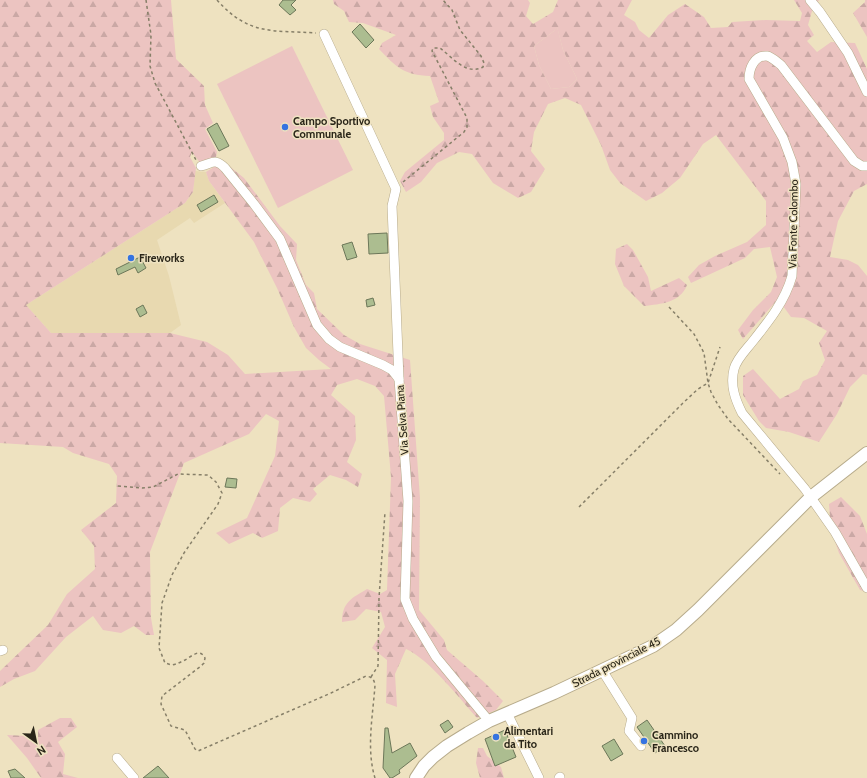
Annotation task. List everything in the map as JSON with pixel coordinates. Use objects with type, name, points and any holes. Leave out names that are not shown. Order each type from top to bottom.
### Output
[{"type":"main road","name":"Strada provinciale 45","points":[[416,778],[424,766],[447,746],[489,721],[554,693],[653,646],[676,630],[811,497],[867,453]]},
{"type":"street","points":[[810,0],[848,53],[867,92]]},
{"type":"street","points":[[324,34],[396,189],[392,206],[399,379]]},
{"type":"street","name":"Via Fonte Colombo","points":[[811,497],[742,413],[736,401],[733,389],[734,368],[738,360],[781,303],[789,287],[792,276],[796,184],[792,162],[783,138],[749,79],[749,70],[753,63],[760,58],[767,56],[781,65],[854,161],[862,166],[867,166]]},
{"type":"street","name":"Via Selva Piana","points":[[202,166],[213,162],[220,163],[254,204],[280,239],[316,325],[329,339],[340,347],[383,365],[392,370],[399,379],[408,501],[405,599],[413,619],[436,657],[489,721]]},
{"type":"street","points":[[811,497],[835,532],[867,588]]},
{"type":"street","points":[[602,670],[632,718],[629,731],[640,746]]},
{"type":"street","points":[[507,713],[539,778]]},
{"type":"street","points":[[117,758],[134,778]]},
{"type":"path","points":[[146,0],[151,34],[150,66],[156,83],[197,162],[202,166]]},
{"type":"path","points":[[217,0],[227,12],[244,24],[262,30],[324,34]]},
{"type":"path","points":[[396,189],[464,132],[467,127],[466,118],[432,51],[433,48],[440,48],[466,68],[479,69],[483,67],[484,63],[481,56],[460,30],[452,10],[443,0]]},
{"type":"path","points":[[579,507],[683,403],[698,389],[708,383],[720,348]]},
{"type":"path","points":[[118,486],[142,488],[153,487],[178,474],[208,475],[216,482],[222,492],[218,504],[184,553],[172,575],[162,603],[160,648],[165,662],[172,665],[184,661],[196,653],[204,655],[205,658],[204,663],[201,666],[162,696],[161,704],[171,726],[185,730],[195,749],[198,751],[331,693],[366,676],[371,677],[374,680],[375,685],[371,750],[371,762],[375,778]]},
{"type":"path","points":[[371,677],[378,666],[379,598],[385,512]]},
{"type":"shaded area","name":"Fireworks","points":[[195,171],[206,172],[209,181],[225,203],[194,223],[190,218],[157,240],[169,276],[181,325],[170,333],[51,333],[26,305],[185,203],[193,192]]},
{"type":"green space","points":[[0,0],[171,0],[176,59],[204,86],[205,105],[213,123],[205,129],[217,152],[216,157],[201,164],[192,152],[190,157],[196,168],[193,192],[185,203],[26,305],[51,333],[170,333],[207,342],[228,355],[245,374],[331,369],[306,348],[294,327],[277,288],[254,242],[209,181],[206,172],[217,165],[228,165],[244,178],[280,226],[297,244],[296,260],[306,285],[314,293],[317,309],[344,335],[360,344],[410,360],[420,498],[419,610],[444,640],[447,650],[483,681],[503,701],[496,710],[477,718],[434,670],[415,654],[406,649],[395,674],[397,707],[386,703],[387,660],[372,648],[385,627],[381,612],[366,609],[355,620],[342,622],[342,615],[346,605],[352,598],[367,589],[380,594],[387,590],[391,477],[384,396],[375,386],[357,379],[337,385],[331,395],[355,416],[356,440],[347,462],[362,474],[358,487],[346,480],[330,475],[313,489],[317,494],[310,502],[293,498],[280,508],[278,531],[262,538],[253,533],[229,544],[216,533],[247,518],[275,456],[279,421],[266,414],[249,434],[184,463],[150,552],[151,618],[154,635],[146,635],[134,626],[121,633],[103,630],[93,616],[66,637],[35,671],[14,679],[0,687],[0,671],[48,625],[67,594],[95,569],[94,546],[81,530],[116,503],[117,476],[109,464],[73,453],[63,447],[0,443]]},
{"type":"green space","points":[[333,0],[528,0],[530,3],[526,16],[533,24],[553,12],[558,0],[632,0],[624,15],[635,22],[639,30],[649,38],[668,15],[685,4],[704,17],[711,28],[728,27],[732,22],[766,20],[800,21],[802,13],[794,0],[819,0],[812,11],[808,25],[814,35],[807,41],[817,52],[831,42],[855,43],[867,69],[867,184],[854,191],[838,221],[830,257],[848,260],[858,265],[867,276],[867,375],[863,374],[850,387],[837,414],[819,442],[789,432],[766,428],[759,421],[743,395],[743,376],[753,369],[780,399],[799,389],[803,381],[817,375],[825,360],[819,343],[827,331],[804,318],[791,317],[778,299],[743,339],[738,330],[753,310],[771,292],[777,277],[770,247],[754,249],[745,258],[691,283],[688,277],[699,265],[715,256],[747,242],[766,225],[766,201],[716,135],[703,144],[680,178],[662,193],[646,201],[620,183],[610,170],[601,145],[581,105],[565,98],[548,104],[534,132],[531,151],[545,169],[531,192],[518,198],[493,183],[472,154],[459,152],[437,163],[421,182],[406,192],[400,181],[405,172],[444,140],[444,133],[433,117],[430,106],[439,102],[430,76],[413,74],[401,69],[390,61],[379,49],[382,43],[396,35],[363,23],[349,22],[344,11],[334,4]],"holes":[[[557,27],[563,50],[577,79],[569,87],[551,89],[539,65],[534,46]]]},
{"type":"green space","points":[[865,0],[867,0],[867,37],[853,13],[865,2]]},
{"type":"green space","points":[[557,26],[563,50],[577,79],[569,87],[551,89],[539,65],[534,46],[554,31]]},
{"type":"green space","name":"Campo Sportivo Communale","points":[[292,46],[353,170],[278,208],[217,84]]},
{"type":"green space","points":[[627,244],[633,250],[648,277],[651,291],[679,278],[687,285],[680,296],[669,302],[644,306],[624,286],[615,264],[616,249]]},
{"type":"green space","points":[[841,497],[860,516],[867,534],[867,592],[860,590],[839,553],[831,530],[829,504]]},
{"type":"green space","points":[[60,718],[71,718],[77,727],[58,742],[65,754],[63,774],[78,778],[41,778],[27,758],[7,735],[28,736],[38,744],[38,730]]},
{"type":"green space","points":[[478,748],[483,748],[487,756],[501,767],[504,778],[480,778],[476,763]]},
{"type":"building","points":[[283,0],[296,0],[291,5],[296,10],[290,15],[279,5]]},
{"type":"building","points":[[360,24],[374,40],[366,48],[352,32]]},
{"type":"building","points":[[217,123],[229,146],[219,151],[207,129]]},
{"type":"building","points":[[214,195],[218,202],[201,212],[197,205]]},
{"type":"building","points":[[387,233],[388,253],[369,254],[368,234]]},
{"type":"building","points":[[352,242],[357,257],[347,260],[342,245]]},
{"type":"building","points":[[140,257],[146,268],[138,273],[135,267],[118,275],[116,269]]},
{"type":"building","points":[[373,298],[375,305],[367,307],[366,300]]},
{"type":"building","points":[[143,305],[147,313],[140,317],[136,309]]},
{"type":"building","points":[[227,478],[237,479],[236,488],[225,487]]},
{"type":"building","points":[[448,720],[453,727],[445,733],[440,725]]},
{"type":"building","points":[[647,720],[665,746],[655,753],[637,727]]},
{"type":"building","points":[[385,728],[388,728],[392,753],[410,743],[417,756],[399,770],[400,773],[392,778],[390,778],[383,768]]},
{"type":"building","points":[[505,730],[516,757],[495,766],[485,739]]},
{"type":"building","points":[[614,739],[623,754],[611,761],[602,746]]},
{"type":"building","points":[[158,766],[169,778],[143,778]]},
{"type":"building","points":[[15,769],[25,778],[11,778],[8,771]]},
{"type":"place","name":"Campo Sportivo Communale","points":[[285,127]]},
{"type":"place","name":"Fireworks","points":[[131,258]]},
{"type":"place","name":"Alimentari da Tito","points":[[496,737]]},
{"type":"place","name":"Cammino Francesco","points":[[644,741]]}]
